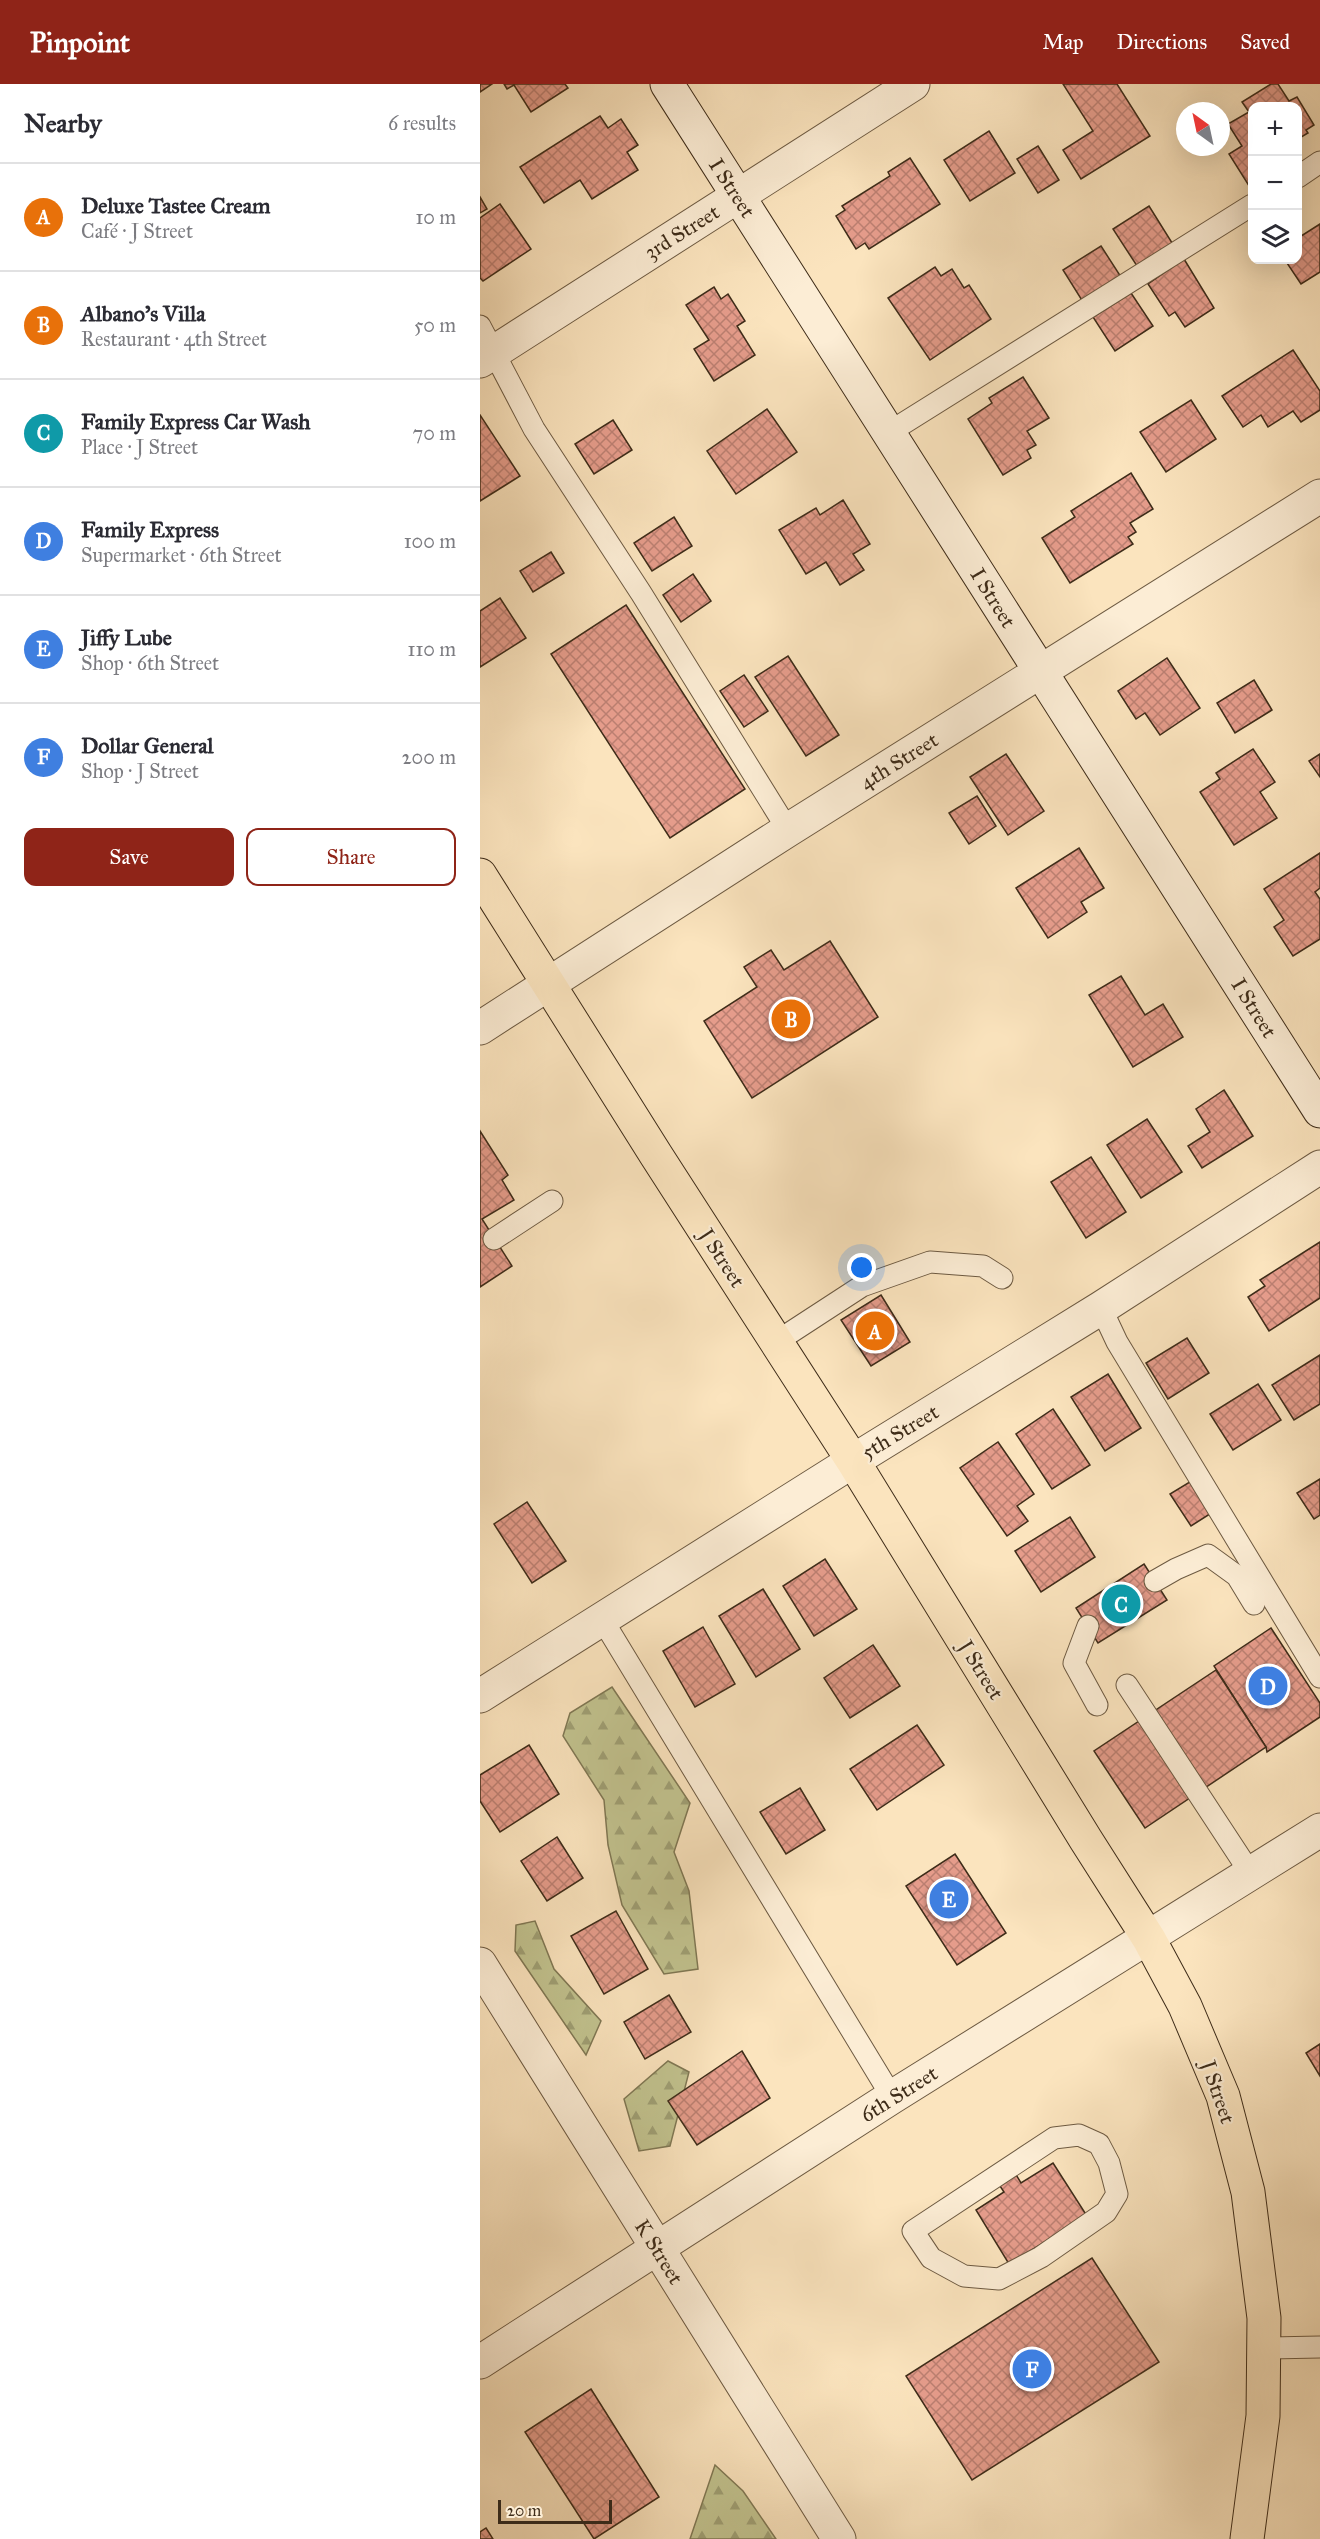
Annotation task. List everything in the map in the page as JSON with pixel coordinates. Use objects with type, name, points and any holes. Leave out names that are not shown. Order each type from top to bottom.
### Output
[{"type":"main road","name":"J Street","points":[[480,874],[853,1461],[1080,1831],[1149,1939],[1185,2006],[1223,2096],[1248,2192],[1264,2318],[1263,2416],[1247,2539]]},
{"type":"street","name":"I Street","points":[[667,84],[1320,1112]]},
{"type":"street","name":"3rd Street","points":[[485,346],[738,196],[913,84]]},
{"type":"street","name":"4th Street","points":[[480,1028],[788,830],[1320,496]]},
{"type":"street","name":"5th Street","points":[[480,1696],[1101,1308],[1320,1167]]},
{"type":"street","name":"6th Street","points":[[480,2362],[892,2097],[1149,1939],[1320,1830]]},
{"type":"street","name":"K Street","points":[[480,1964],[838,2539]]},
{"type":"lane","points":[[1302,174],[1320,162]]},
{"type":"lane","points":[[888,433],[1248,208]]},
{"type":"lane","points":[[485,346],[534,429],[788,830]]},
{"type":"lane","points":[[494,1239],[552,1201]]},
{"type":"lane","points":[[776,1342],[862,1286],[930,1262],[983,1266],[1002,1278]]},
{"type":"lane","points":[[1101,1308],[1117,1342],[1320,1677]]},
{"type":"lane","points":[[1155,1581],[1176,1569],[1208,1556],[1237,1576],[1254,1604]]},
{"type":"lane","points":[[602,1619],[892,2097]]},
{"type":"lane","points":[[1088,1626],[1074,1663],[1097,1705]]},
{"type":"lane","points":[[1127,1685],[1251,1874]]},
{"type":"lane","points":[[1079,2135],[1100,2144],[1109,2163],[1117,2194],[1106,2212],[1041,2257],[999,2279],[964,2276],[931,2258],[913,2231],[1054,2138],[1079,2135]]},
{"type":"lane","points":[[1264,2348],[1320,2347]]},
{"type":"green space","points":[[612,1687],[690,1803],[674,1852],[689,1891],[698,1969],[664,1974],[622,1905],[608,1845],[604,1800],[563,1736],[570,1713]]},
{"type":"green space","points":[[535,1921],[554,1969],[601,2021],[586,2055],[515,1951],[516,1925]]},
{"type":"green space","points":[[668,2061],[689,2072],[670,2146],[639,2151],[624,2099]]},
{"type":"green space","points":[[715,2465],[743,2491],[776,2539],[690,2539]]},
{"type":"building","points":[[480,84],[492,84],[480,92]]},
{"type":"building","points":[[504,84],[565,84],[568,88],[531,112],[514,85],[507,89]]},
{"type":"building","points":[[1063,84],[1117,84],[1150,136],[1081,179],[1063,150],[1093,131]]},
{"type":"building","points":[[1271,84],[1278,84],[1289,101],[1297,97],[1300,102],[1248,102],[1248,111],[1242,102]]},
{"type":"building","points":[[1302,105],[1314,125],[1306,130],[1308,133],[1302,137]]},
{"type":"building","points":[[1248,113],[1248,184],[1230,156],[1242,146],[1230,127],[1230,123]]},
{"type":"building","points":[[600,116],[608,128],[621,119],[638,145],[627,152],[638,170],[592,199],[580,180],[544,203],[520,167]]},
{"type":"building","points":[[989,131],[1015,173],[970,201],[944,160]]},
{"type":"building","points":[[1038,146],[1059,180],[1038,193],[1017,159]]},
{"type":"building","points":[[910,158],[940,204],[869,249],[865,243],[856,249],[836,216],[845,210],[842,206],[890,176],[888,172]]},
{"type":"building","points":[[480,197],[487,209],[480,213]]},
{"type":"building","points":[[500,204],[531,249],[483,281],[480,278],[480,218]]},
{"type":"building","points":[[1149,206],[1174,246],[1139,269],[1113,229]]},
{"type":"building","points":[[1320,224],[1320,272],[1301,284],[1288,264],[1302,264],[1302,235]]},
{"type":"building","points":[[1101,246],[1121,277],[1083,302],[1063,270]]},
{"type":"building","points":[[1184,259],[1214,308],[1185,327],[1175,312],[1169,316],[1148,284]]},
{"type":"building","points":[[935,267],[941,276],[952,269],[964,288],[969,285],[991,319],[930,360],[888,298]]},
{"type":"building","points":[[714,287],[721,299],[728,294],[745,321],[737,326],[755,355],[714,381],[694,349],[709,340],[686,305]]},
{"type":"building","points":[[1131,293],[1153,326],[1115,351],[1093,317]]},
{"type":"building","points":[[1293,350],[1320,391],[1320,410],[1301,422],[1293,411],[1268,427],[1261,415],[1243,427],[1222,396]]},
{"type":"building","points":[[1023,377],[1049,418],[1027,431],[1036,445],[1027,450],[1031,458],[1003,475],[968,419],[992,403],[989,398]]},
{"type":"building","points":[[1191,400],[1216,439],[1166,472],[1140,432]]},
{"type":"building","points":[[767,409],[797,452],[736,494],[707,451]]},
{"type":"building","points":[[480,415],[520,476],[480,501]]},
{"type":"building","points":[[613,420],[632,450],[594,474],[575,444]]},
{"type":"building","points":[[1131,473],[1153,509],[1130,523],[1136,532],[1128,537],[1133,544],[1070,583],[1042,538],[1075,517],[1071,511]]},
{"type":"building","points":[[843,500],[870,544],[853,554],[864,570],[840,585],[826,562],[806,574],[779,530],[816,508],[820,515]]},
{"type":"building","points":[[674,517],[692,546],[652,571],[634,543]]},
{"type":"building","points":[[551,552],[564,573],[533,592],[520,571]]},
{"type":"building","points":[[693,574],[711,601],[681,622],[663,595]]},
{"type":"building","points":[[500,598],[526,638],[480,667],[480,611]]},
{"type":"building","points":[[626,605],[745,789],[670,838],[551,654]]},
{"type":"building","points":[[788,656],[839,735],[806,756],[755,677]]},
{"type":"building","points":[[1167,658],[1200,708],[1160,735],[1145,713],[1136,719],[1118,691]]},
{"type":"building","points":[[744,675],[768,711],[744,727],[720,691]]},
{"type":"building","points":[[1254,680],[1272,710],[1235,733],[1217,703]]},
{"type":"building","points":[[1253,749],[1275,782],[1260,792],[1277,818],[1234,845],[1200,792],[1220,779],[1216,773]]},
{"type":"building","points":[[1006,754],[1044,811],[1008,835],[970,777]]},
{"type":"building","points":[[1320,754],[1320,777],[1309,761]]},
{"type":"building","points":[[977,796],[996,826],[969,844],[949,813]]},
{"type":"building","points":[[1079,848],[1104,888],[1081,902],[1087,912],[1048,938],[1016,888]]},
{"type":"building","points":[[1320,853],[1320,888],[1315,892],[1320,899],[1320,939],[1293,956],[1274,927],[1284,920],[1264,889]]},
{"type":"building","points":[[830,941],[878,1017],[752,1098],[704,1021],[757,987],[744,967],[771,950],[784,970]]},
{"type":"building","points":[[1121,976],[1145,1015],[1163,1004],[1183,1037],[1133,1067],[1089,995]]},
{"type":"building","points":[[1224,1090],[1253,1136],[1202,1168],[1188,1146],[1210,1132],[1196,1109]]},
{"type":"building","points":[[1147,1119],[1182,1172],[1141,1198],[1107,1145]]},
{"type":"building","points":[[480,1131],[508,1175],[502,1180],[514,1200],[482,1219],[512,1266],[480,1287]]},
{"type":"building","points":[[1091,1157],[1126,1212],[1086,1238],[1051,1182]]},
{"type":"building","points":[[1320,1242],[1320,1298],[1269,1331],[1248,1297],[1265,1286],[1260,1280]]},
{"type":"building","points":[[881,1295],[910,1342],[871,1366],[841,1320]]},
{"type":"building","points":[[1187,1338],[1209,1373],[1168,1399],[1146,1363]]},
{"type":"building","points":[[1320,1355],[1320,1404],[1294,1420],[1272,1385]]},
{"type":"building","points":[[1108,1374],[1141,1428],[1105,1451],[1071,1397]]},
{"type":"building","points":[[1258,1384],[1281,1420],[1233,1450],[1210,1414]]},
{"type":"building","points":[[1053,1409],[1090,1465],[1052,1489],[1016,1434]]},
{"type":"building","points":[[998,1442],[1034,1494],[1017,1506],[1028,1521],[1007,1536],[960,1468]]},
{"type":"building","points":[[1320,1479],[1320,1515],[1314,1519],[1297,1493]]},
{"type":"building","points":[[1193,1480],[1213,1512],[1191,1526],[1170,1494]]},
{"type":"building","points":[[527,1502],[566,1561],[532,1583],[494,1524]]},
{"type":"building","points":[[1070,1517],[1095,1557],[1041,1592],[1015,1551]]},
{"type":"building","points":[[825,1559],[857,1609],[814,1636],[783,1586]]},
{"type":"building","points":[[1144,1564],[1167,1600],[1098,1643],[1076,1608]]},
{"type":"building","points":[[763,1589],[800,1649],[756,1677],[719,1616]]},
{"type":"building","points":[[703,1627],[735,1684],[695,1707],[663,1651]]},
{"type":"building","points":[[1271,1628],[1320,1703],[1320,1717],[1267,1752],[1214,1666]]},
{"type":"building","points":[[873,1645],[900,1686],[850,1718],[824,1678]]},
{"type":"building","points":[[1216,1670],[1266,1747],[1145,1828],[1094,1751]]},
{"type":"building","points":[[917,1725],[944,1765],[877,1810],[850,1769]]},
{"type":"building","points":[[529,1745],[559,1794],[500,1832],[480,1801],[480,1775]]},
{"type":"building","points":[[800,1788],[825,1830],[786,1854],[760,1812]]},
{"type":"building","points":[[557,1837],[583,1878],[547,1901],[521,1861]]},
{"type":"building","points":[[955,1854],[1006,1933],[957,1965],[906,1886]]},
{"type":"building","points":[[616,1911],[648,1969],[604,1994],[571,1936]]},
{"type":"building","points":[[669,1995],[691,2032],[645,2059],[624,2022]]},
{"type":"building","points":[[1320,2044],[1320,2076],[1306,2053]]},
{"type":"building","points":[[742,2051],[770,2098],[697,2145],[668,2101]]},
{"type":"building","points":[[1053,2163],[1087,2216],[1009,2264],[976,2210],[1004,2192],[998,2183],[1015,2173],[1021,2183]]},
{"type":"building","points":[[1092,2258],[1159,2362],[972,2480],[906,2376]]},
{"type":"building","points":[[591,2389],[659,2497],[594,2539],[525,2432]]},
{"type":"building","points":[[486,2528],[493,2539],[480,2539],[480,2532]]},
{"type":"place","name":"Albano's Villa","points":[[791,1019]]},
{"type":"place","name":"Deluxe Tastee Cream","points":[[875,1331]]},
{"type":"place","name":"Family Express Car Wash","points":[[1121,1604]]},
{"type":"place","name":"Family Express","points":[[1268,1686]]},
{"type":"place","name":"Jiffy Lube","points":[[949,1899]]},
{"type":"place","name":"Dollar General","points":[[1032,2369]]}]
